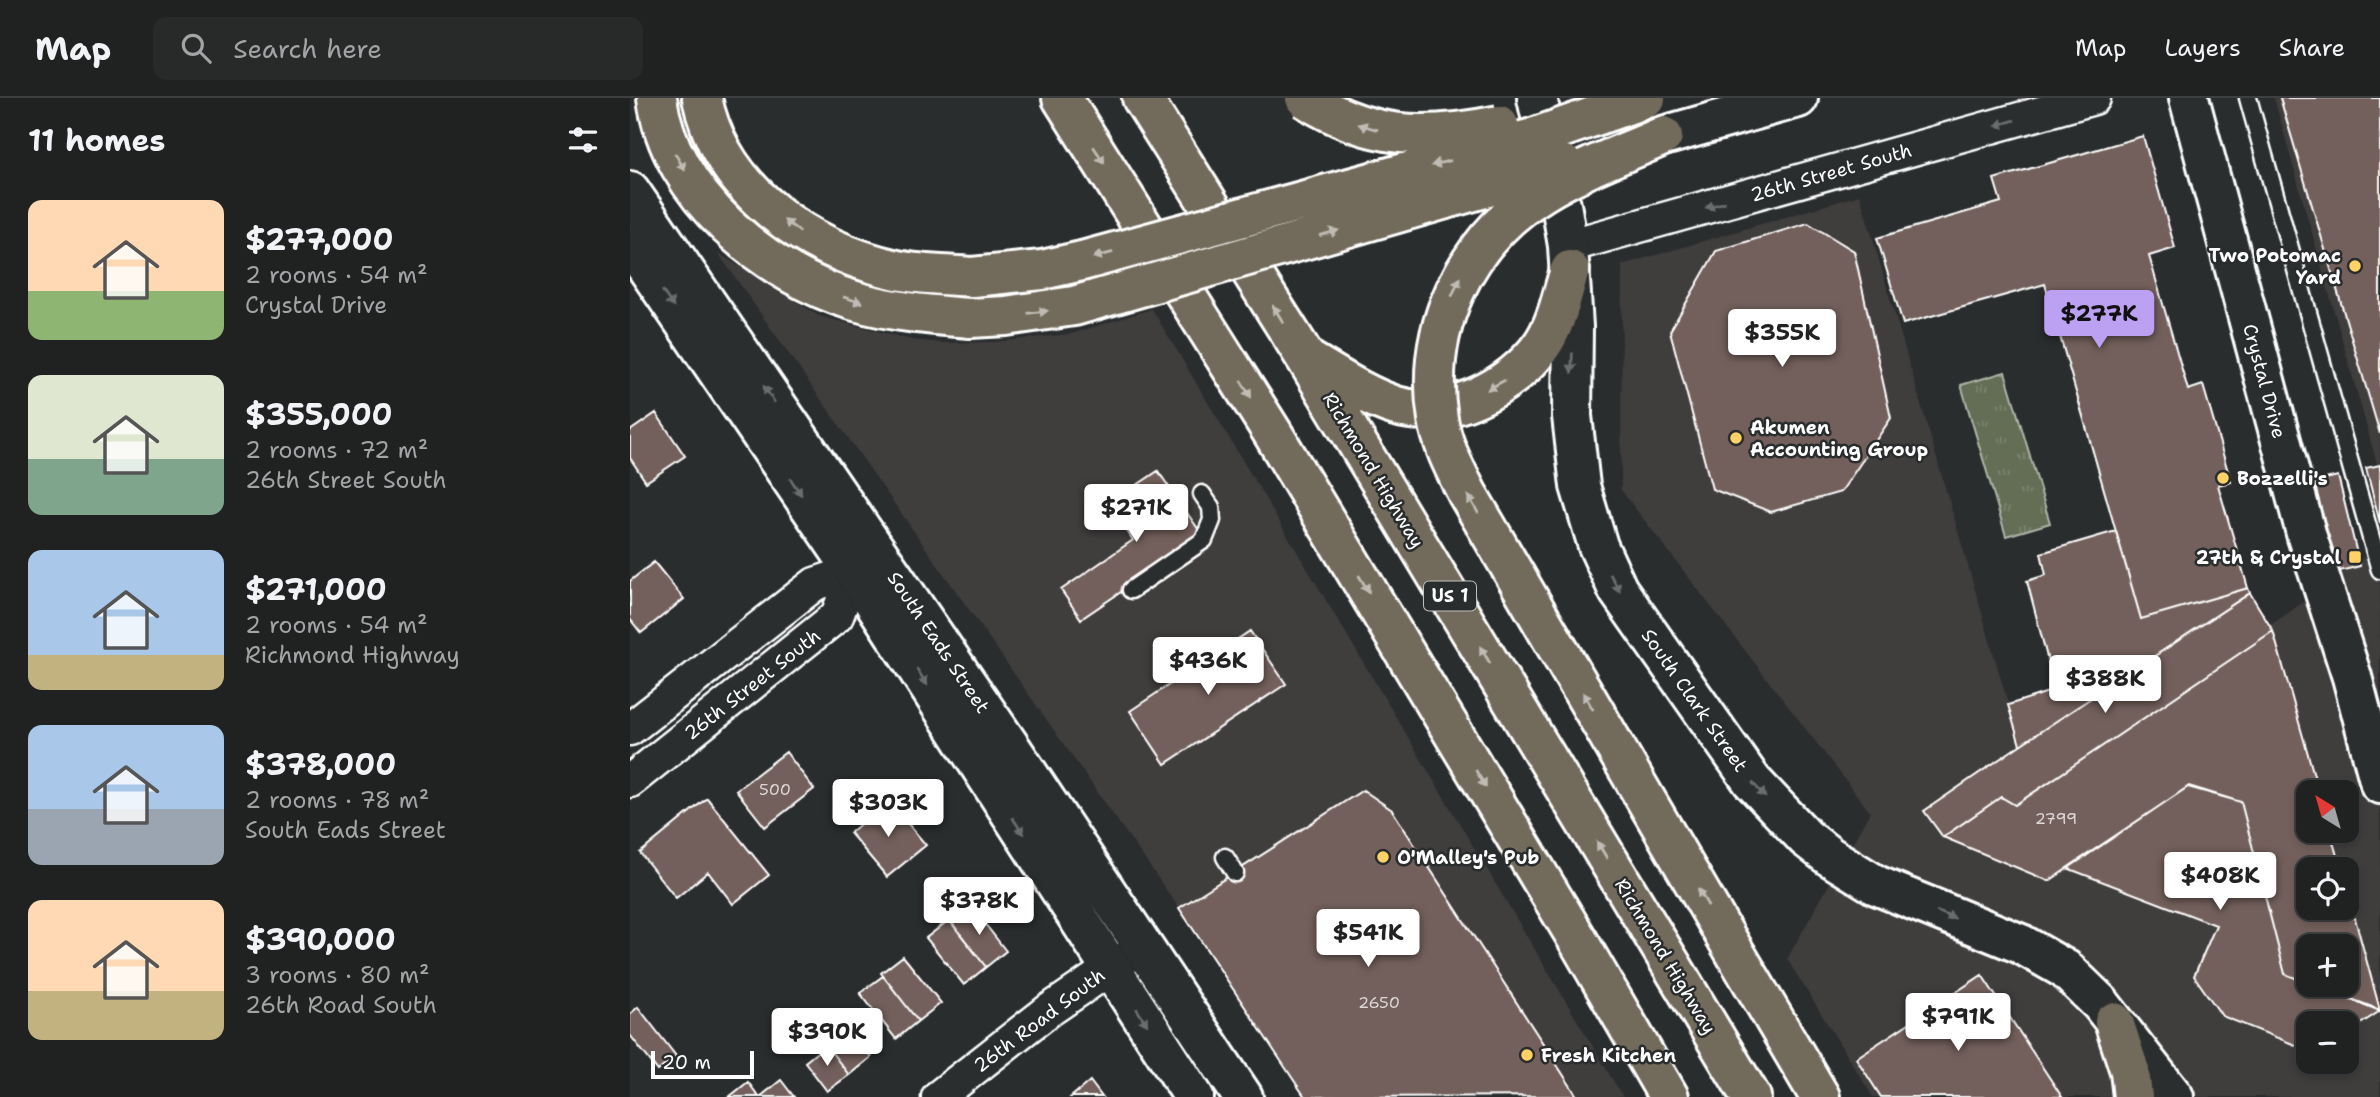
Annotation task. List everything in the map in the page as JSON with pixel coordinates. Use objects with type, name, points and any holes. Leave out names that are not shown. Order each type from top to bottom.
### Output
[{"type":"highway","points":[[657,98],[665,131],[676,158],[690,179],[723,222],[766,258],[821,289],[853,301],[888,310],[970,318],[1006,316],[1074,306],[1663,136]]},
{"type":"highway","points":[[702,98],[706,118],[717,143],[733,167],[773,211],[800,232],[830,248],[901,271],[972,277],[1030,272],[1082,261],[1532,138],[1646,98]]},
{"type":"highway","name":"Richmond Highway","points":[[1142,98],[1307,360],[1751,1097]]},
{"type":"highway","points":[[1306,98],[1336,116],[1364,126],[1418,136],[1482,129],[1628,98]]},
{"type":"highway","points":[[1063,101],[1272,432],[1572,930],[1669,1097]]},
{"type":"highway","points":[[1663,136],[1541,192],[1519,209],[1480,249],[1462,273],[1441,325],[1434,375],[1438,421],[1453,466],[1467,493],[1820,1097]]},
{"type":"highway","points":[[1307,360],[1395,405],[1424,410],[1460,402],[1506,379],[1531,359],[1552,327],[1569,258]]},
{"type":"highway","points":[[2114,1022],[2130,1071],[2133,1097]]},
{"type":"street","name":"South Clark Street","points":[[1537,98],[1562,210],[1569,258],[1573,327],[1574,441],[1580,486],[1605,563],[1618,590],[1744,770],[1786,820],[1850,871],[1901,897],[2021,944],[2065,969],[2084,985],[2174,1097]]},
{"type":"street","points":[[1663,136],[1798,98]]},
{"type":"street","name":"26th Street South","points":[[1569,258],[2094,98]]},
{"type":"street","name":"Crystal Drive","points":[[2189,98],[2308,537],[2353,677],[2380,784]]},
{"type":"street","name":"South Eads Street","points":[[630,191],[866,562],[996,759],[1143,947],[1243,1097]]},
{"type":"street","name":"South Eads Street","points":[[630,243],[866,562]]},
{"type":"street","name":"26th Street South","points":[[630,729],[815,584],[866,562]]},
{"type":"street","name":"26th Street South","points":[[630,781],[837,616],[866,562]]},
{"type":"street","name":"South Eads Street","points":[[996,759],[1110,967],[1194,1097]]},
{"type":"street","name":"26th Road South","points":[[938,1097],[1048,1011],[1143,947]]},
{"type":"lane","points":[[2248,98],[2380,570]]},
{"type":"lane","points":[[1132,590],[1204,540],[1212,520],[1211,507],[1202,494]]},
{"type":"lane","points":[[1225,857],[1235,873]]},
{"type":"shaded area","name":"Two Potomac Yard","points":[[2274,98],[2380,98],[2380,474]]},
{"type":"shaded area","points":[[1860,195],[2033,789],[2291,611],[2380,545],[2380,1097],[1873,1097],[1787,959],[1870,812],[1621,490],[1622,265]]},
{"type":"shaded area","points":[[718,253],[819,316],[912,340],[943,343],[994,342],[1071,334],[1152,309],[1623,1097],[1305,1097],[1179,908]]},
{"type":"green space","points":[[2005,372],[2050,523],[2006,536],[1961,385]]},
{"type":"building","name":"Two Potomac Yard","points":[[2280,98],[2380,98],[2380,434]]},
{"type":"building","points":[[2143,136],[2175,248],[2149,256],[2188,390],[2203,385],[2231,482],[2218,485],[2248,588],[2141,619],[2045,284],[1903,324],[1877,238],[2001,202],[1994,179]]},
{"type":"building","points":[[1808,223],[1854,251],[1891,418],[1841,492],[1771,512],[1712,489],[1670,331],[1716,251]]},
{"type":"building","points":[[656,413],[685,456],[646,482],[630,458],[630,431]]},
{"type":"building","points":[[2380,465],[2380,523],[2366,468]]},
{"type":"building","points":[[1158,471],[1203,536],[1081,619],[1061,590],[1133,540],[1109,504]]},
{"type":"building","points":[[2338,476],[2360,566],[2336,572],[2313,482]]},
{"type":"building","points":[[2116,531],[2141,619],[2248,588],[2250,593],[2020,745],[2008,705],[2067,686],[2065,681],[2054,684],[2027,581],[2046,575],[2041,553]]},
{"type":"building","points":[[654,562],[684,599],[641,633],[630,619],[630,581]]},
{"type":"building","points":[[2250,593],[2273,631],[2015,805],[2001,797],[1943,837],[1924,811],[2020,745]]},
{"type":"building","points":[[1250,631],[1286,684],[1165,764],[1130,711]]},
{"type":"building","points":[[2273,631],[2315,780],[2296,780],[2296,844],[2334,844],[2337,857],[2296,857],[2296,920],[2355,920],[2380,1010],[2346,997],[2359,997],[2359,934],[2296,934],[2296,978],[2285,974],[2241,802],[2189,786],[2049,881],[1943,837],[2001,797],[2015,805]]},
{"type":"building","points":[[786,752],[814,789],[765,827],[736,790]]},
{"type":"building","points":[[2188,787],[2241,802],[2285,974],[2296,978],[2296,997],[2345,997],[2380,1011],[2359,1025],[2359,1011],[2296,1011],[2296,1045],[2222,1016],[2194,976],[2216,925],[2067,868]]},
{"type":"building","points":[[1363,790],[1392,810],[1577,1096],[1305,1097],[1179,908]]},
{"type":"building","points":[[707,798],[769,875],[733,904],[708,872],[676,898],[640,853]]},
{"type":"building","points":[[888,800],[926,845],[887,877],[850,833]]},
{"type":"building","points":[[972,907],[1006,951],[986,967],[952,923]]},
{"type":"building","points":[[949,920],[986,967],[964,985],[926,938]]},
{"type":"building","points":[[903,956],[941,1003],[918,1021],[881,973]]},
{"type":"building","points":[[1982,975],[2062,1097],[1881,1097],[1856,1058]]},
{"type":"building","points":[[883,976],[918,1021],[896,1039],[860,993]]},
{"type":"building","points":[[638,1007],[676,1056],[658,1071],[630,1035],[630,1014]]},
{"type":"building","points":[[848,1028],[871,1057],[849,1075],[826,1045]]},
{"type":"building","points":[[826,1045],[849,1075],[827,1091],[805,1062]]},
{"type":"building","points":[[781,1080],[794,1097],[760,1097]]},
{"type":"building","points":[[1090,1081],[1102,1097],[1071,1097]]},
{"type":"building","points":[[748,1082],[759,1097],[729,1097]]},
{"type":"place","name":"Two Potomac Yard","points":[[2355,266]]},
{"type":"place","name":"Akumen Accounting Group","points":[[1736,438]]},
{"type":"place","name":"Bozzelli's","points":[[2223,478]]},
{"type":"place","name":"27th & Crystal","points":[[2355,557]]},
{"type":"place","name":"O'Malley's Pub","points":[[1383,857]]},
{"type":"place","name":"Fresh Kitchen","points":[[1527,1055]]}]
